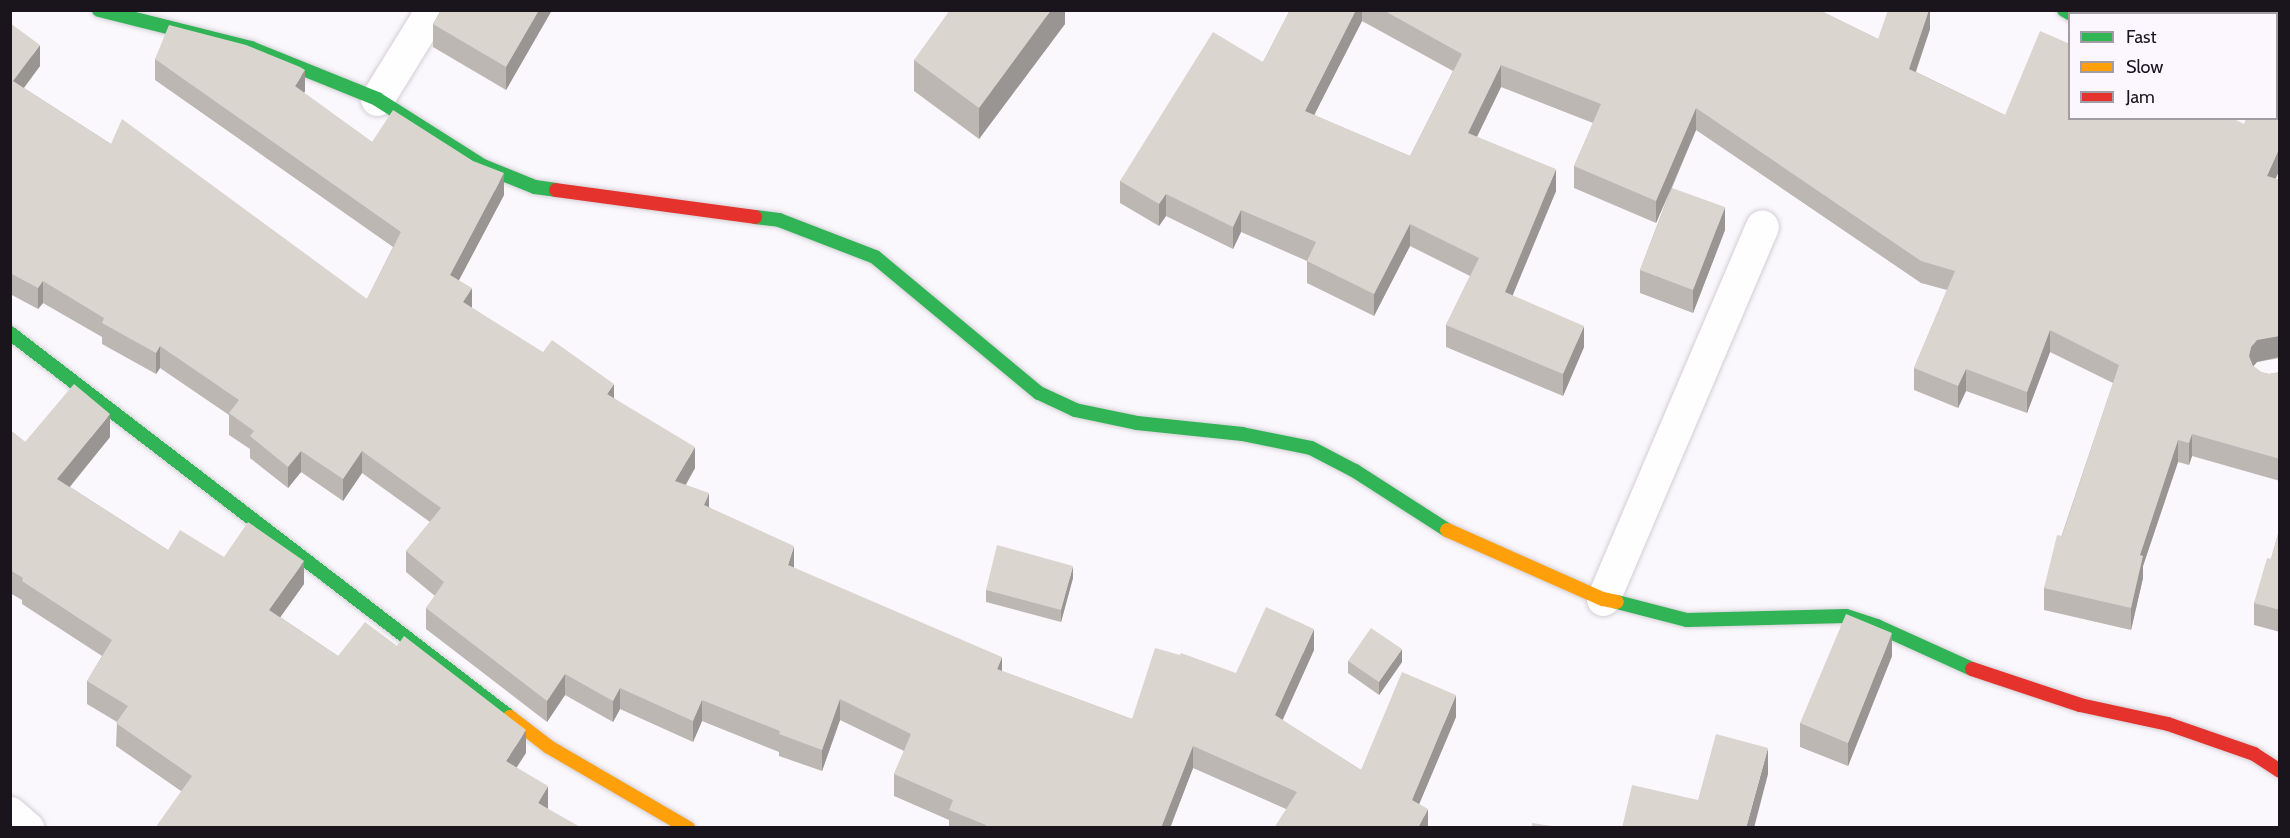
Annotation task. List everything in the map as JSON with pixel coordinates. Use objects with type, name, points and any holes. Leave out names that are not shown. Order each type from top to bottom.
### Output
[{"type":"street","points":[[99,10],[240,44],[385,88],[483,166],[535,187],[779,220],[875,257],[961,331],[1039,393],[1075,410],[1137,423],[1242,434],[1311,448],[1355,471],[1454,534],[1604,599],[1687,620],[1811,615],[1846,616],[1877,626],[1983,674],[2080,705],[2168,724],[2254,754],[2280,771]]},
{"type":"street","points":[[385,88],[432,10]]},
{"type":"street","points":[[1604,599],[1762,226]]},
{"type":"street","points":[[10,333],[549,747],[688,828]]},
{"type":"street","points":[[10,813],[27,828]]},
{"type":"building","points":[[441,10],[539,10],[506,67],[433,24]]},
{"type":"building","points":[[950,10],[1051,10],[979,108],[914,60]]},
{"type":"building","points":[[1290,10],[1356,10],[1305,111],[1410,156],[1462,54],[1383,10],[1819,10],[1878,39],[1888,10],[1929,10],[1909,69],[2005,115],[2040,31],[2068,43],[2068,120],[2236,120],[2244,124],[2245,120],[2278,119],[2280,120],[2280,147],[2267,176],[2280,180],[2280,336],[2257,340],[2251,347],[2249,356],[2253,366],[2261,372],[2269,374],[2280,372],[2280,459],[2192,434],[2189,443],[2178,440],[2140,555],[2143,556],[2131,608],[2044,588],[2057,535],[2062,536],[2119,365],[2050,330],[2027,392],[1966,369],[1958,386],[1914,368],[1955,271],[1921,261],[1696,108],[1656,201],[1574,166],[1601,104],[1501,65],[1468,133],[1556,169],[1505,292],[1584,326],[1563,374],[1446,325],[1479,258],[1410,224],[1374,294],[1307,261],[1316,242],[1241,210],[1233,227],[1166,194],[1159,204],[1120,181],[1213,32],[1263,62]]},
{"type":"building","points":[[10,23],[40,45],[13,81],[111,144],[122,119],[367,299],[401,232],[155,59],[169,25],[246,45],[300,67],[305,70],[295,86],[372,142],[393,110],[473,161],[504,173],[450,275],[472,288],[463,302],[543,352],[552,340],[614,384],[607,394],[695,447],[675,481],[709,493],[704,505],[794,546],[788,565],[1002,657],[997,669],[1132,719],[1155,648],[1180,655],[1181,653],[1236,673],[1266,607],[1314,629],[1275,715],[1361,770],[1402,672],[1456,695],[1412,800],[1428,809],[1418,828],[1274,828],[1297,792],[1193,746],[1161,828],[985,828],[986,825],[949,810],[953,800],[894,774],[911,734],[840,699],[822,750],[702,700],[693,721],[620,688],[613,701],[565,674],[547,701],[426,608],[444,582],[406,551],[441,508],[362,451],[343,479],[301,451],[288,467],[250,436],[254,431],[229,413],[239,400],[160,346],[156,353],[102,323],[104,318],[43,281],[38,288],[10,273]]},
{"type":"building","points":[[1672,188],[1725,207],[1693,290],[1640,270]]},
{"type":"building","points":[[74,384],[110,414],[57,479],[168,550],[180,530],[224,557],[248,522],[304,561],[269,610],[338,656],[365,622],[397,646],[404,636],[526,730],[506,761],[548,786],[538,803],[582,828],[155,828],[192,776],[116,723],[128,706],[87,681],[112,640],[22,581],[23,578],[10,570],[10,430],[25,442]]},
{"type":"building","points":[[2280,527],[2280,610],[2254,603],[2267,558],[2271,559]]},
{"type":"building","points":[[997,545],[1073,566],[1061,610],[986,590]]},
{"type":"building","points":[[1846,614],[1892,633],[1848,743],[1800,723]]},
{"type":"building","points":[[1371,628],[1402,649],[1379,682],[1348,661]]},
{"type":"building","points":[[1716,734],[1768,748],[1746,828],[1622,828],[1632,785],[1698,800]]},
{"type":"building","points":[[1532,823],[1565,828],[1532,828]]},
{"type":"traffic: fast","points":[[99,10],[251,48],[377,99],[483,166],[535,187],[556,190]]},
{"type":"traffic: fast","points":[[2064,10],[2068,12]]},
{"type":"traffic: fast","points":[[755,217],[779,220],[875,257],[1039,393],[1075,410],[1137,423],[1242,434],[1311,448],[1355,471],[1447,530]]},
{"type":"traffic: fast","points":[[10,333],[510,717]]},
{"type":"traffic: fast","points":[[1617,602],[1687,620],[1846,616],[1877,626],[1972,669]]},
{"type":"traffic: slow","points":[[1447,530],[1603,599],[1617,602]]},
{"type":"traffic: slow","points":[[510,717],[549,747],[688,828]]},
{"type":"traffic: jam","points":[[556,190],[755,217]]},
{"type":"traffic: jam","points":[[1972,669],[2080,705],[2168,724],[2254,754],[2280,771]]}]
